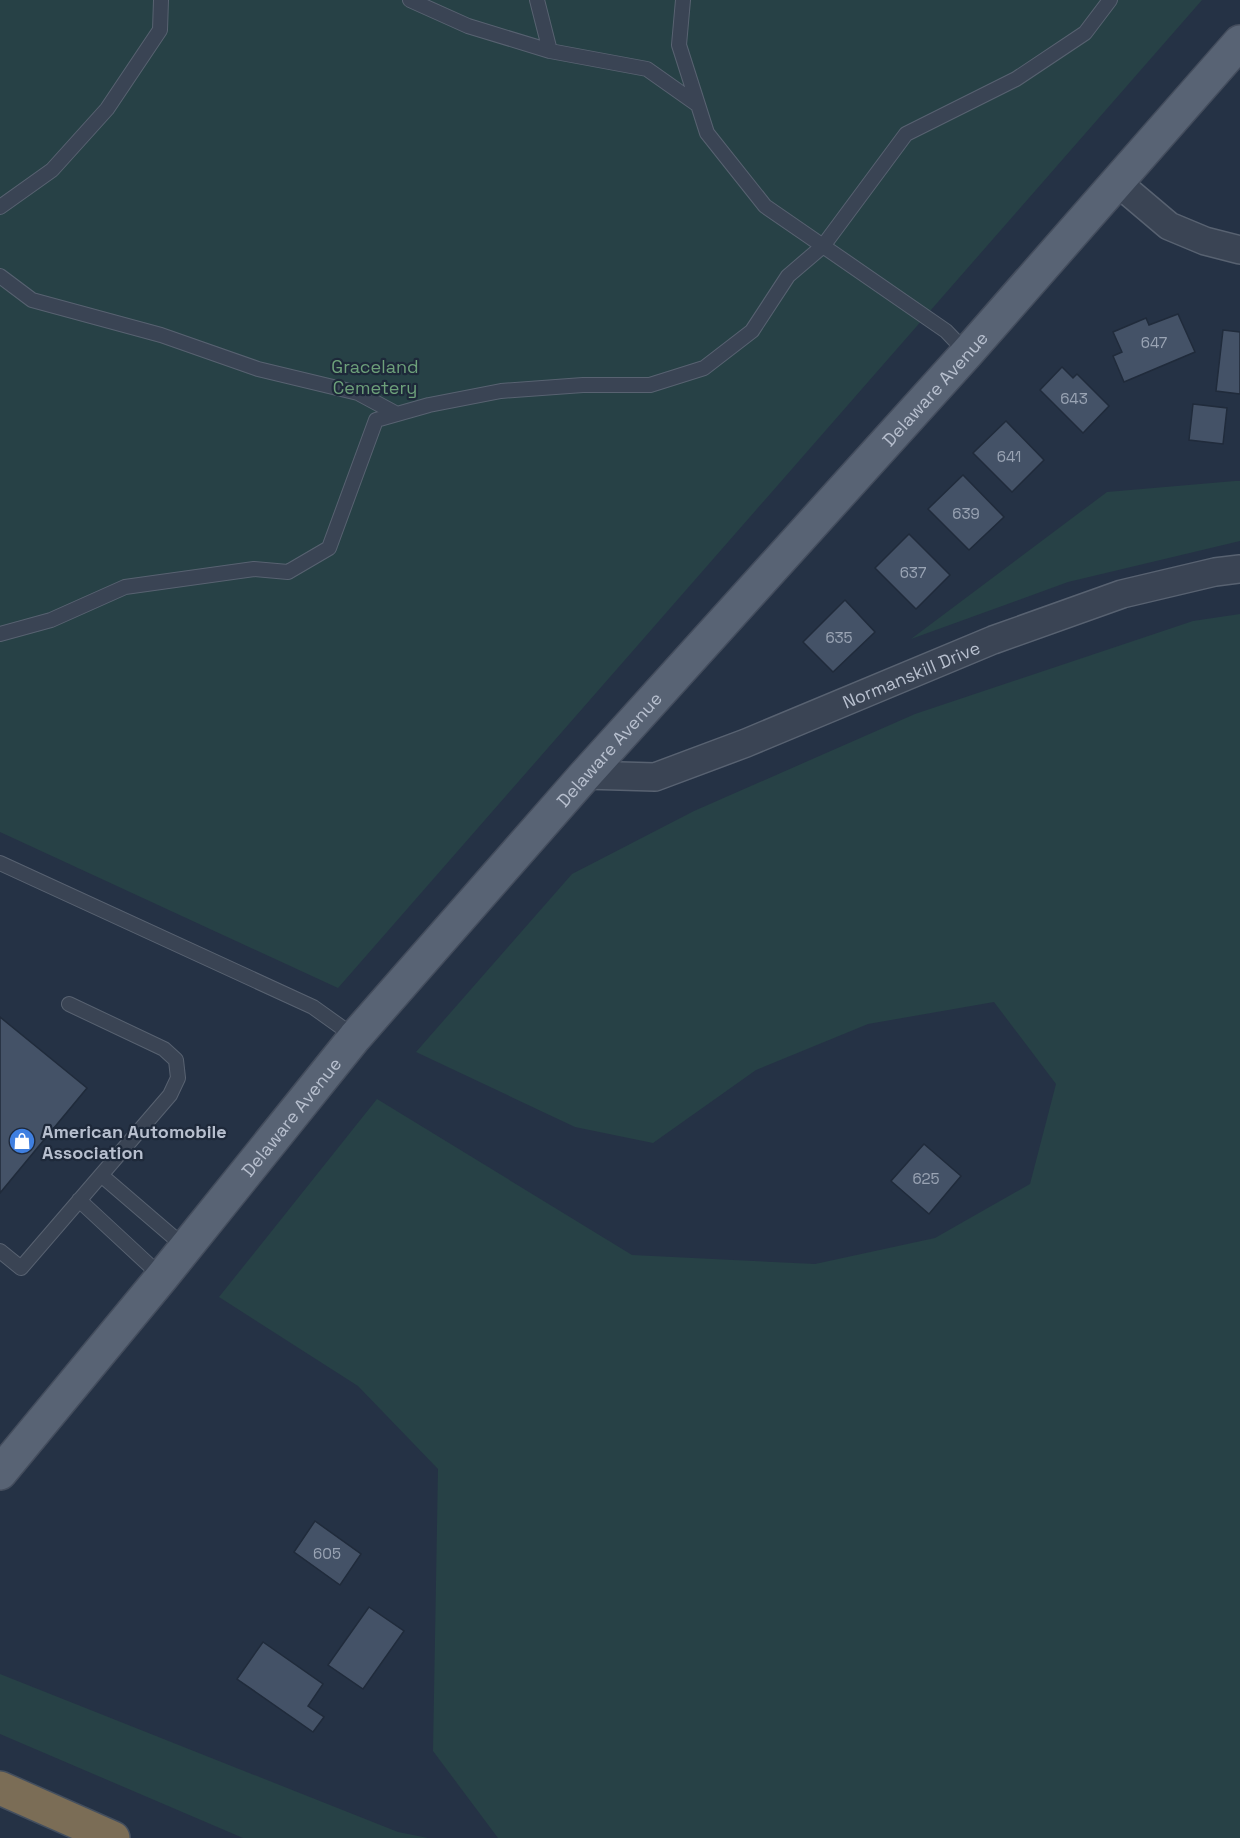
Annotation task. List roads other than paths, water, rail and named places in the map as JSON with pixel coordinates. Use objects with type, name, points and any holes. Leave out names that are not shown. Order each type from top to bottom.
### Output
[{"type":"highway","points":[[0,1788],[112,1838]]},
{"type":"main road","name":"Delaware Avenue","points":[[0,1473],[186,1248],[355,1037],[585,775],[967,353],[1240,42]]},
{"type":"street","points":[[1117,182],[1169,226],[1205,241],[1240,250]]},
{"type":"street","name":"Normanskill Drive","points":[[585,775],[655,777],[746,743],[993,640],[1122,594],[1215,572],[1240,569]]},
{"type":"lane","points":[[0,207],[52,170],[107,110],[160,30],[161,0]]},
{"type":"lane","points":[[160,19],[171,0]]},
{"type":"lane","points":[[410,0],[468,26],[550,51],[647,69],[698,105]]},
{"type":"lane","points":[[537,0],[550,51]]},
{"type":"lane","points":[[683,0],[679,45],[707,133],[765,206],[946,331],[967,353]]},
{"type":"lane","points":[[0,634],[51,620],[124,587],[254,568],[288,572],[329,548],[376,420],[429,405],[501,391],[583,385],[650,385],[704,368],[752,331],[788,276],[823,246],[906,134],[1016,79],[1085,33],[1110,0]]},
{"type":"lane","points":[[0,276],[32,300],[161,335],[258,369],[358,393],[397,414]]},
{"type":"lane","points":[[0,863],[314,1007],[355,1037]]},
{"type":"lane","points":[[0,1251],[21,1268],[170,1095],[178,1078],[176,1060],[164,1049],[69,1004]]},
{"type":"lane","points":[[101,1174],[186,1248]]},
{"type":"lane","points":[[79,1200],[162,1277]]},
{"type":"place","name":"American Automobile Association","points":[[22,1141]]},
{"type":"park label","name":"Graceland Cemetery","points":[[375,376]]}]
